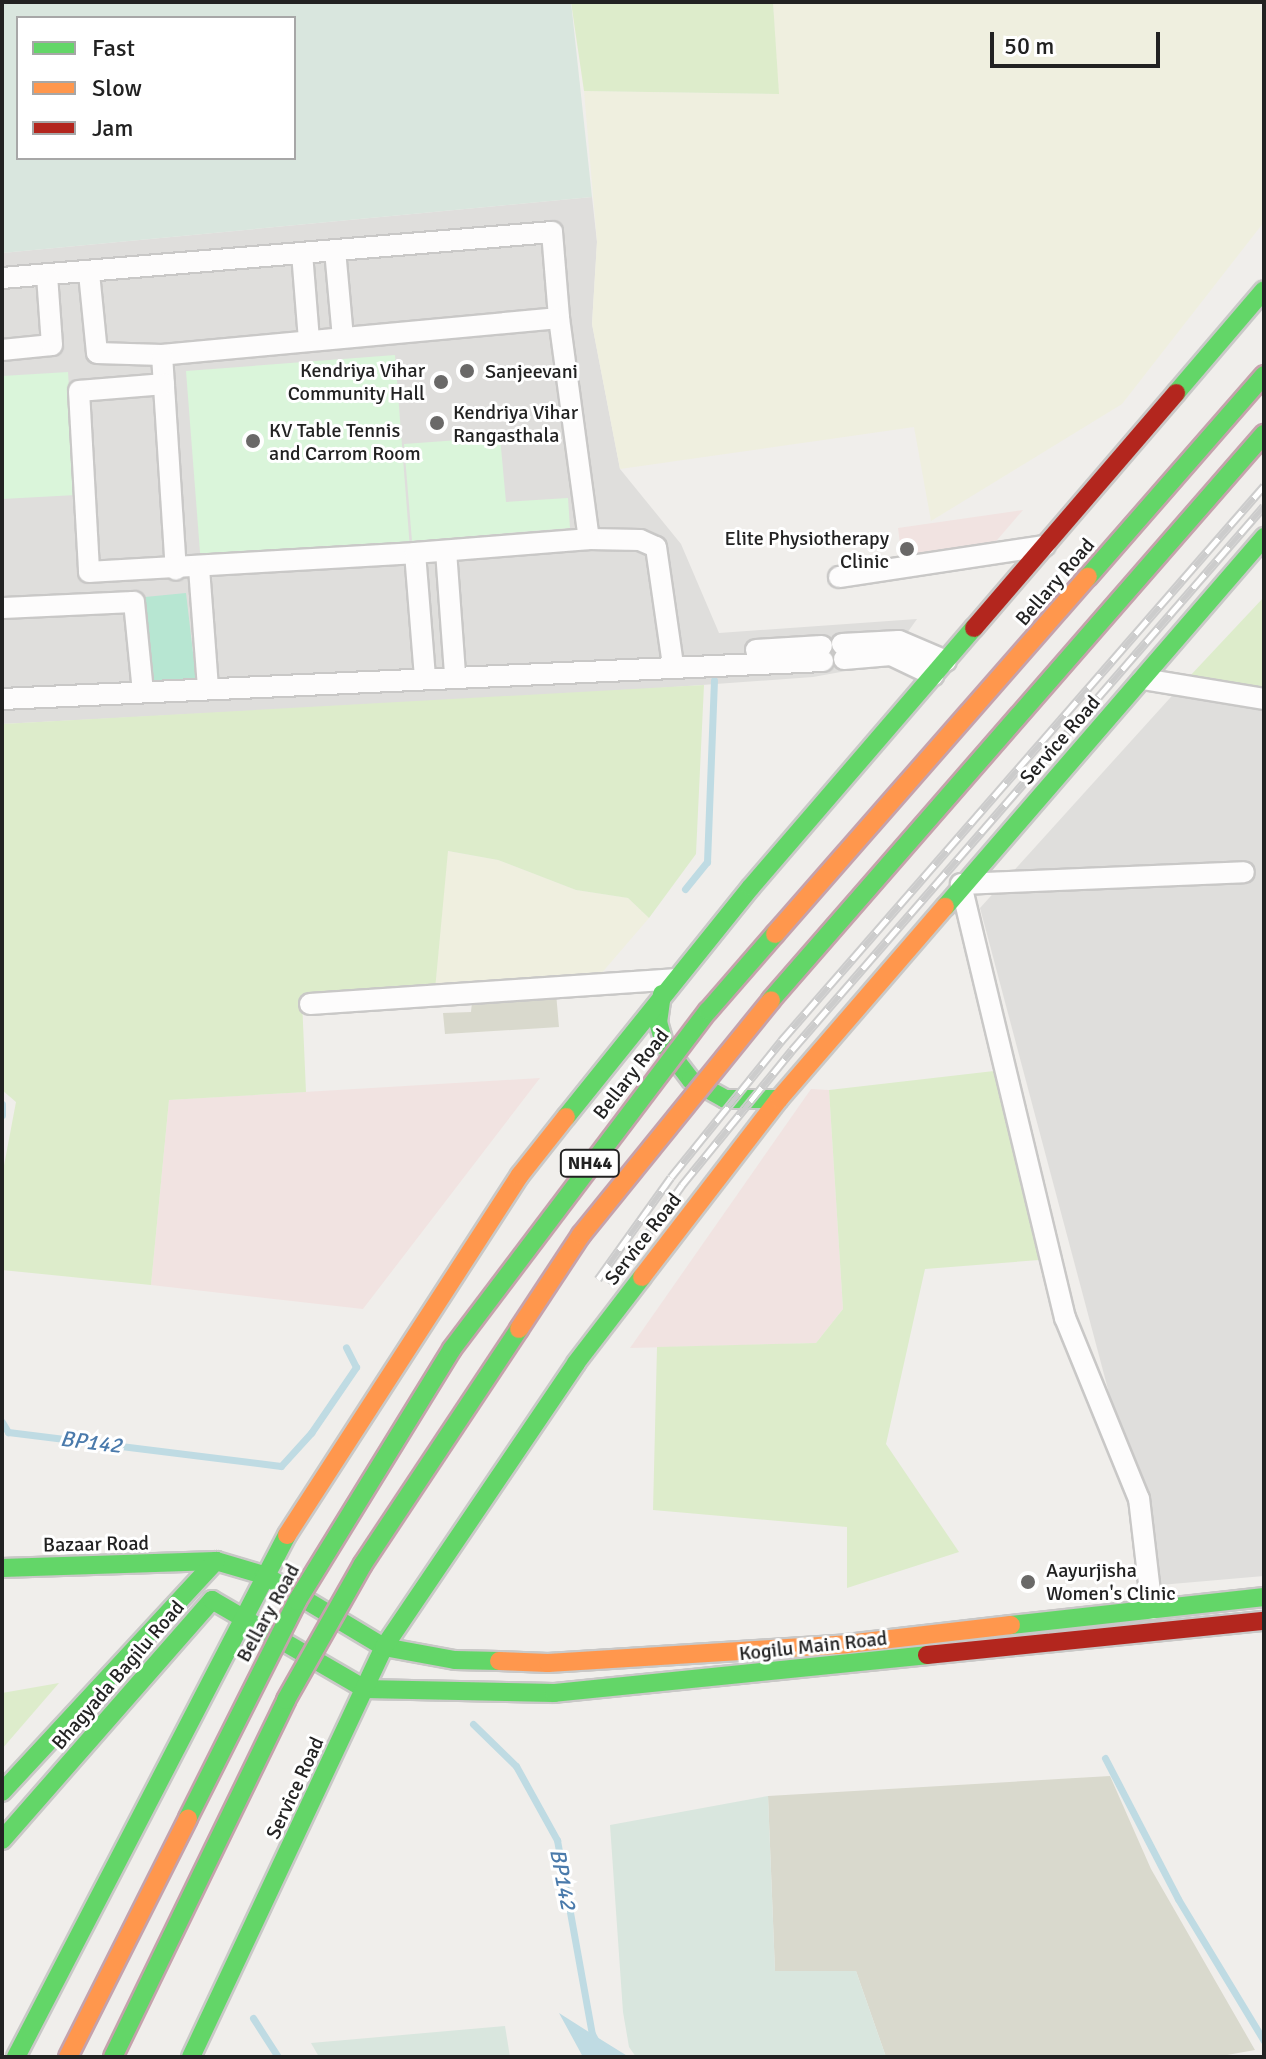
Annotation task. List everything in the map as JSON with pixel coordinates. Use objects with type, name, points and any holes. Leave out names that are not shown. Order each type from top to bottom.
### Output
[{"type":"main road","points":[[16,2057],[242,1616],[306,1501],[520,1175],[668,987],[1264,290]]},
{"type":"main road","name":"Bellary Road","points":[[68,2057],[297,1601],[452,1349],[708,1011],[1264,375]]},
{"type":"main road","name":"NH44","points":[[113,2057],[286,1700],[347,1591],[488,1369],[581,1235],[720,1059],[1264,434]]},
{"type":"main road","name":"Service Road","points":[[191,2057],[384,1647],[576,1363],[779,1099],[961,884],[1264,537]]},
{"type":"main road","points":[[668,987],[658,1022],[665,1046],[691,1080],[725,1099],[779,1099]]},
{"type":"main road","points":[[216,1561],[264,1575],[384,1647]]},
{"type":"main road","name":"Bazaar Road","points":[[2,1568],[216,1561]]},
{"type":"main road","name":"Bhagyada Bagilu Road","points":[[2,1792],[159,1619],[198,1584],[216,1561]]},
{"type":"main road","points":[[191,1563],[198,1584],[212,1600],[239,1568]]},
{"type":"main road","name":"Kogilu Main Road","points":[[384,1647],[455,1660],[548,1663],[847,1644],[1264,1597]]},
{"type":"main road","name":"Bhagyada Bagilu Road","points":[[2,1840],[212,1600],[365,1689]]},
{"type":"main road","points":[[1187,1605],[1190,1629]]},
{"type":"main road","name":"Kogilu Main Road","points":[[365,1689],[554,1693],[1264,1621]]},
{"type":"main road","points":[[548,1663],[554,1693]]},
{"type":"street","points":[[2,278],[89,273],[549,230],[589,539]]},
{"type":"street","points":[[335,250],[343,338]]},
{"type":"street","points":[[302,253],[309,340]]},
{"type":"street","points":[[89,273],[97,353],[162,355],[559,318]]},
{"type":"street","points":[[2,350],[52,345],[47,276]]},
{"type":"street","points":[[162,355],[176,570]]},
{"type":"street","points":[[164,384],[79,391],[88,570],[94,574],[589,539],[640,540],[656,547],[672,660]]},
{"type":"street","points":[[839,577],[1045,546]]},
{"type":"street","points":[[446,551],[455,674]]},
{"type":"street","points":[[415,553],[425,676]]},
{"type":"street","points":[[199,568],[208,689]]},
{"type":"street","points":[[2,608],[134,602],[143,692]]},
{"type":"street","points":[[833,652],[899,641],[940,668]]},
{"type":"street","points":[[2,699],[833,652],[883,655],[940,668]]},
{"type":"street","points":[[1143,679],[1264,699]]},
{"type":"street","points":[[1152,1609],[1139,1499],[1065,1318],[961,884],[1244,872]]},
{"type":"street","points":[[310,1004],[668,987]]},
{"type":"shaded area","points":[[2,2],[571,2],[592,197],[2,253]]},
{"type":"shaded area","points":[[592,197],[597,242],[592,324],[620,469],[681,544],[719,633],[917,619],[885,664],[813,677],[591,693],[2,724],[2,253]]},
{"type":"shaded area","points":[[1023,510],[973,568],[904,577],[898,528]]},
{"type":"shaded area","points":[[1189,677],[1264,687],[1264,1576],[1160,1585],[980,908]]},
{"type":"shaded area","points":[[556,993],[559,1027],[445,1034],[443,1013],[471,1012],[472,1002]]},
{"type":"shaded area","points":[[540,1078],[363,1309],[151,1285],[169,1100]]},
{"type":"shaded area","points":[[811,1089],[829,1090],[843,1309],[816,1343],[630,1348]]},
{"type":"shaded area","points":[[1110,1776],[1151,1869],[1255,2050],[1216,2057],[886,2057],[856,1971],[775,1972],[768,1796]]},
{"type":"shaded area","points":[[768,1796],[775,1971],[856,1971],[886,2057],[636,2057],[629,2047],[623,2012],[610,1825]]},
{"type":"shaded area","points":[[505,2026],[510,2057],[319,2057],[311,2043]]},
{"type":"green space","points":[[571,2],[773,2],[779,94],[584,91]]},
{"type":"green space","points":[[773,2],[1259,2],[1264,23],[1264,222],[1122,404],[931,521],[914,427],[620,469],[592,324],[597,242],[584,91],[778,94]]},
{"type":"green space","points":[[395,355],[410,549],[201,565],[186,371]]},
{"type":"green space","points":[[68,372],[76,495],[2,499],[2,376]]},
{"type":"green space","points":[[500,437],[506,502],[568,498],[570,528],[412,541],[404,444]]},
{"type":"green space","points":[[186,593],[196,679],[154,682],[145,597]]},
{"type":"green space","points":[[1264,597],[1264,687],[1189,677]]},
{"type":"green space","points":[[704,685],[696,854],[649,918],[628,898],[576,890],[498,860],[448,851],[435,990],[302,1000],[306,1092],[169,1100],[151,1285],[2,1270],[2,1176],[16,1102],[2,1090],[2,724]]},
{"type":"green space","points":[[447,851],[498,860],[576,890],[628,898],[649,918],[600,975],[435,990]]},
{"type":"green space","points":[[994,1071],[1039,1260],[925,1269],[886,1444],[959,1552],[847,1588],[847,1527],[653,1510],[657,1347],[816,1343],[843,1309],[829,1090]]},
{"type":"green space","points":[[59,1683],[2,1749],[2,1693]]},
{"type":"water","points":[[559,2013],[592,2034],[629,2057],[583,2057]]},
{"type":"waterway","points":[[685,889],[707,862],[714,680]]},
{"type":"waterway","name":"BP142","points":[[2,1104],[2,1115]]},
{"type":"waterway","name":"BP142","points":[[2,1422],[8,1432],[281,1466],[311,1433],[356,1367],[346,1347]]},
{"type":"waterway","name":"BP142","points":[[473,1724],[516,1766],[557,1840],[592,2034],[605,2057]]},
{"type":"waterway","points":[[1105,1758],[1178,1899],[1264,2041]]},
{"type":"waterway","points":[[253,2018],[278,2057]]},
{"type":"railway","points":[[598,1279],[671,1177],[781,1041],[1264,486]]},
{"type":"railway","points":[[611,1285],[682,1185],[792,1050],[1264,506]]},
{"type":"traffic: fast","points":[[1176,393],[1264,290]]},
{"type":"traffic: fast","points":[[1088,577],[1264,375]]},
{"type":"traffic: fast","points":[[771,1000],[1264,434]]},
{"type":"traffic: fast","points":[[945,907],[1264,537]]},
{"type":"traffic: fast","points":[[566,1117],[751,887],[974,628]]},
{"type":"traffic: fast","points":[[188,1818],[297,1601],[452,1349],[708,1011],[775,934]]},
{"type":"traffic: fast","points":[[662,994],[658,1022],[665,1046],[691,1080],[725,1099],[779,1099]]},
{"type":"traffic: fast","points":[[191,2057],[384,1647],[576,1363],[642,1277]]},
{"type":"traffic: fast","points":[[113,2057],[286,1700],[363,1564],[519,1329]]},
{"type":"traffic: fast","points":[[16,2057],[287,1535]]},
{"type":"traffic: fast","points":[[2,1568],[216,1561],[264,1575],[384,1647],[455,1660],[499,1661]]},
{"type":"traffic: fast","points":[[2,1792],[216,1561]]},
{"type":"traffic: fast","points":[[1011,1625],[1264,1597]]},
{"type":"traffic: fast","points":[[2,1840],[212,1600],[365,1689],[554,1693],[927,1655]]},
{"type":"traffic: slow","points":[[775,934],[1088,577]]},
{"type":"traffic: slow","points":[[642,1277],[779,1099],[945,907]]},
{"type":"traffic: slow","points":[[519,1329],[581,1235],[771,1000]]},
{"type":"traffic: slow","points":[[287,1535],[520,1175],[566,1117]]},
{"type":"traffic: slow","points":[[499,1661],[548,1663],[847,1644],[1011,1625]]},
{"type":"traffic: slow","points":[[68,2057],[188,1818]]},
{"type":"traffic: jam","points":[[974,628],[1176,393]]},
{"type":"traffic: jam","points":[[927,1655],[1264,1621]]},
{"type":"place","name":"Sanjeevani","points":[[467,371]]},
{"type":"place","name":"Kendriya Vihar Community Hall","points":[[441,382]]},
{"type":"place","name":"Kendriya Vihar Rangasthala","points":[[437,423]]},
{"type":"place","name":"KV Table Tennis and Carrom Room","points":[[253,441]]},
{"type":"place","name":"Elite Physiotherapy Clinic","points":[[907,549]]},
{"type":"place","name":"Aayurjisha Women's Clinic","points":[[1028,1582]]}]
